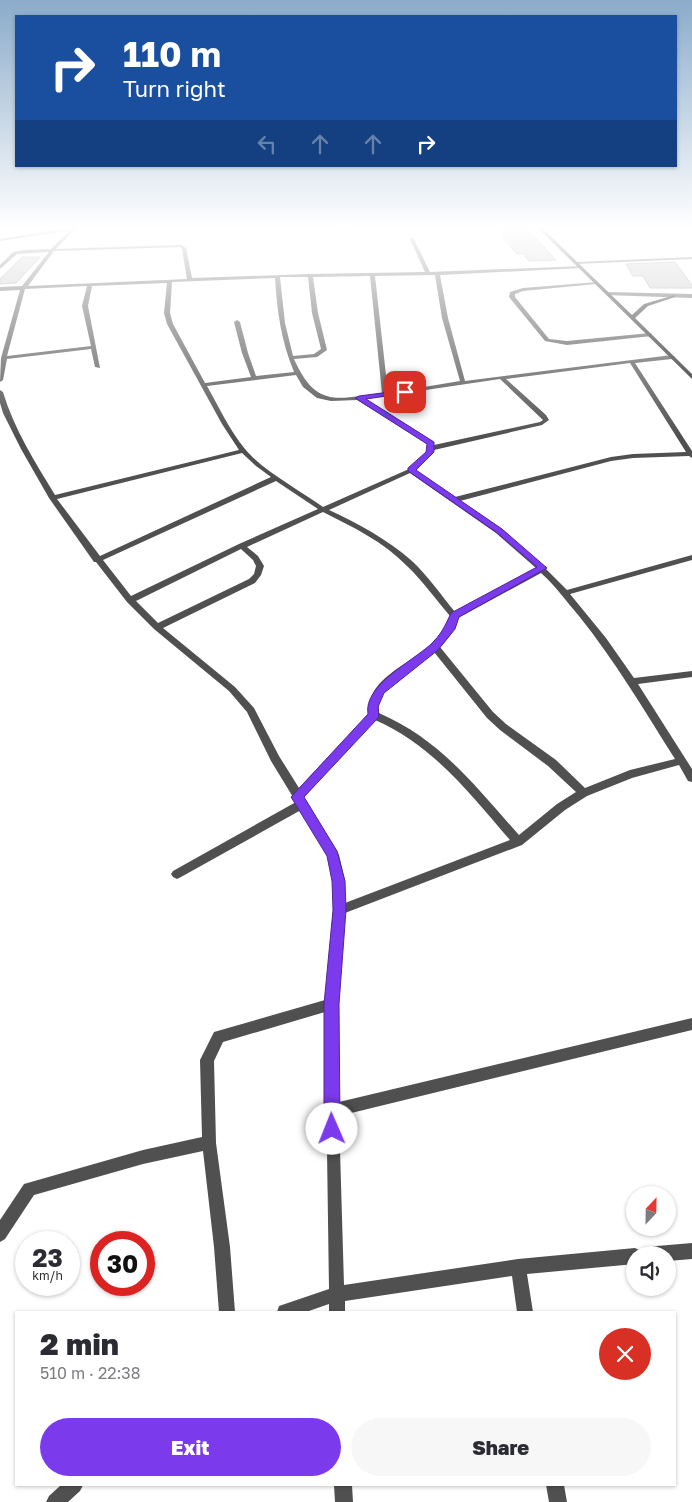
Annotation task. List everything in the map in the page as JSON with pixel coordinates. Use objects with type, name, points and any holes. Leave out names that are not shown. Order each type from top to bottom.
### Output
[{"type":"main road","points":[[611,297],[692,377]]},
{"type":"main road","points":[[633,318],[646,304],[669,297]]},
{"type":"street","points":[[0,376],[21,297]]},
{"type":"street","points":[[87,297],[85,306],[98,367]]},
{"type":"street","points":[[168,297],[167,314],[170,324],[230,432],[243,451],[276,478],[322,509],[368,532],[393,550],[415,569],[454,616]]},
{"type":"street","points":[[278,297],[279,310],[291,358],[298,373],[318,397],[332,400],[386,395],[463,383],[672,357]]},
{"type":"street","points":[[291,358],[315,356],[324,350],[313,297]]},
{"type":"street","points":[[375,297],[386,395]]},
{"type":"street","points":[[441,297],[445,318],[463,383]]},
{"type":"street","points":[[512,297],[542,337],[547,340],[567,343],[650,335]]},
{"type":"street","points":[[616,302],[663,297]]},
{"type":"street","points":[[237,322],[244,353],[254,378]]},
{"type":"street","points":[[4,358],[94,347]]},
{"type":"street","points":[[631,361],[691,455]]},
{"type":"street","points":[[204,385],[298,373]]},
{"type":"street","points":[[130,600],[242,546],[411,470],[432,448],[542,423],[546,420],[544,416],[502,378]]},
{"type":"street","points":[[0,392],[6,413],[53,498],[97,560],[130,600],[157,627],[232,689],[251,710],[300,800],[333,855],[339,881],[339,910],[332,1004],[332,1110],[337,1311]]},
{"type":"street","points":[[359,398],[424,438],[431,443],[432,448]]},
{"type":"street","points":[[53,498],[243,451]]},
{"type":"street","points":[[454,500],[611,459],[657,455],[691,455]]},
{"type":"street","points":[[411,470],[499,531],[543,568],[566,593],[603,640],[632,682],[692,778]]},
{"type":"street","points":[[97,560],[276,478]]},
{"type":"street","points":[[157,627],[252,581],[258,576],[261,566],[258,560],[242,546]]},
{"type":"street","points":[[566,593],[692,557]]},
{"type":"street","points":[[374,715],[372,707],[379,691],[435,647],[451,627],[454,616],[543,568]]},
{"type":"street","points":[[435,647],[490,715],[503,727],[552,763],[583,793]]},
{"type":"street","points":[[632,682],[692,674]]},
{"type":"street","points":[[177,874],[300,800],[374,715]]},
{"type":"street","points":[[374,715],[398,724],[428,745],[518,842]]},
{"type":"street","points":[[339,910],[518,842],[561,807],[583,793],[630,774],[681,761]]},
{"type":"street","points":[[227,1311],[222,1247],[209,1143],[207,1060],[219,1037],[332,1004]]},
{"type":"street","points":[[332,1110],[692,1024]]},
{"type":"street","points":[[0,1234],[29,1189],[143,1157],[209,1143]]},
{"type":"street","points":[[676,1252],[692,1251]]},
{"type":"street","points":[[288,1311],[336,1294],[518,1267],[626,1257]]},
{"type":"street","points":[[518,1267],[525,1311]]},
{"type":"street","points":[[55,1502],[73,1486]]},
{"type":"street","points":[[343,1486],[344,1502]]},
{"type":"street","points":[[555,1486],[558,1502]]},
{"type":"route","points":[[332,1129],[332,1004],[339,910],[339,881],[333,855],[297,797],[374,715],[372,707],[379,691],[435,647],[451,627],[454,616],[543,568],[499,531],[411,470],[430,452],[432,448],[431,443],[359,398],[405,392]]}]
